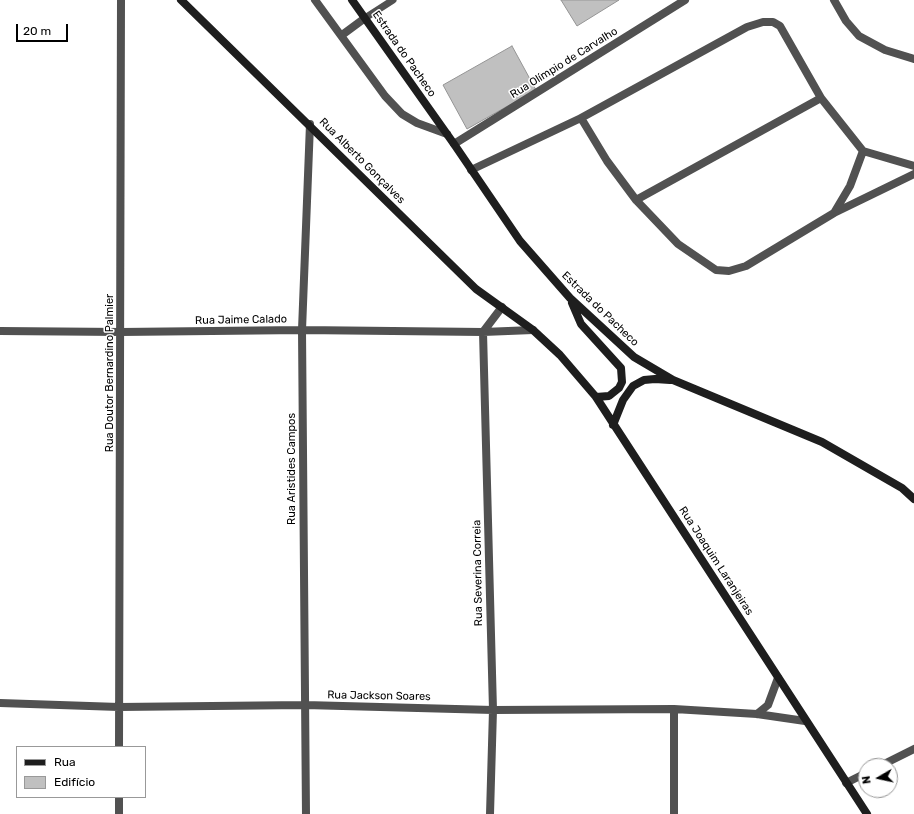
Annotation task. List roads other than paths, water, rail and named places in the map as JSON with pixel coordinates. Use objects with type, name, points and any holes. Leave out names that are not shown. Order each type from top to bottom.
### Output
[{"type":"main road","name":"Rua Alberto Gonçalves","points":[[181,0],[310,124],[476,289],[533,330]]},
{"type":"main road","name":"Estrada do Pacheco","points":[[352,0],[454,144],[520,241],[570,298],[634,357],[673,380],[822,442],[902,488],[914,499]]},
{"type":"main road","points":[[570,298],[581,324],[621,368],[622,382],[619,388],[609,396],[596,397]]},
{"type":"main road","name":"Rua Joaquim Laranjeiras","points":[[533,330],[560,355],[596,397],[805,721],[867,814]]},
{"type":"main road","points":[[613,424],[623,400],[633,386],[644,380],[655,378],[673,380]]},
{"type":"street","name":"Rua Doutor Bernardino Palmier","points":[[120,746],[122,332],[121,0]]},
{"type":"street","points":[[315,0],[385,96],[402,114],[417,124],[447,134]]},
{"type":"street","name":"Rua Olímpio de Carvalho","points":[[454,144],[685,0]]},
{"type":"street","points":[[834,0],[846,21],[859,36],[885,50],[914,58]]},
{"type":"street","points":[[342,35],[365,18]]},
{"type":"street","points":[[471,170],[581,118],[747,27],[763,22],[773,22],[780,26],[820,98],[863,151],[914,166]]},
{"type":"street","points":[[636,200],[820,98]]},
{"type":"street","points":[[581,118],[607,161],[636,200],[678,244],[716,270],[729,271],[746,266],[834,213],[914,174]]},
{"type":"street","name":"Rua Aristides Campos","points":[[306,814],[302,330],[310,124]]},
{"type":"street","points":[[834,213],[850,186],[863,151]]},
{"type":"street","points":[[483,332],[502,307]]},
{"type":"street","name":"Rua Jaime Calado","points":[[0,331],[122,332],[302,330],[483,332],[533,330]]},
{"type":"street","name":"Rua Severina Correia","points":[[483,332],[493,710],[490,814]]},
{"type":"street","points":[[757,714],[768,705],[778,678]]},
{"type":"street","name":"Rua Jackson Soares","points":[[0,703],[120,707],[305,705],[493,710],[674,709],[757,714],[805,721]]},
{"type":"street","points":[[674,709],[674,814]]},
{"type":"street","points":[[896,758],[914,749]]},
{"type":"street","points":[[846,783],[858,777]]},
{"type":"street","points":[[119,798],[119,814]]},
{"type":"street","points":[[861,805],[861,814]]},
{"type":"lane","points":[[365,18],[393,0]]}]
